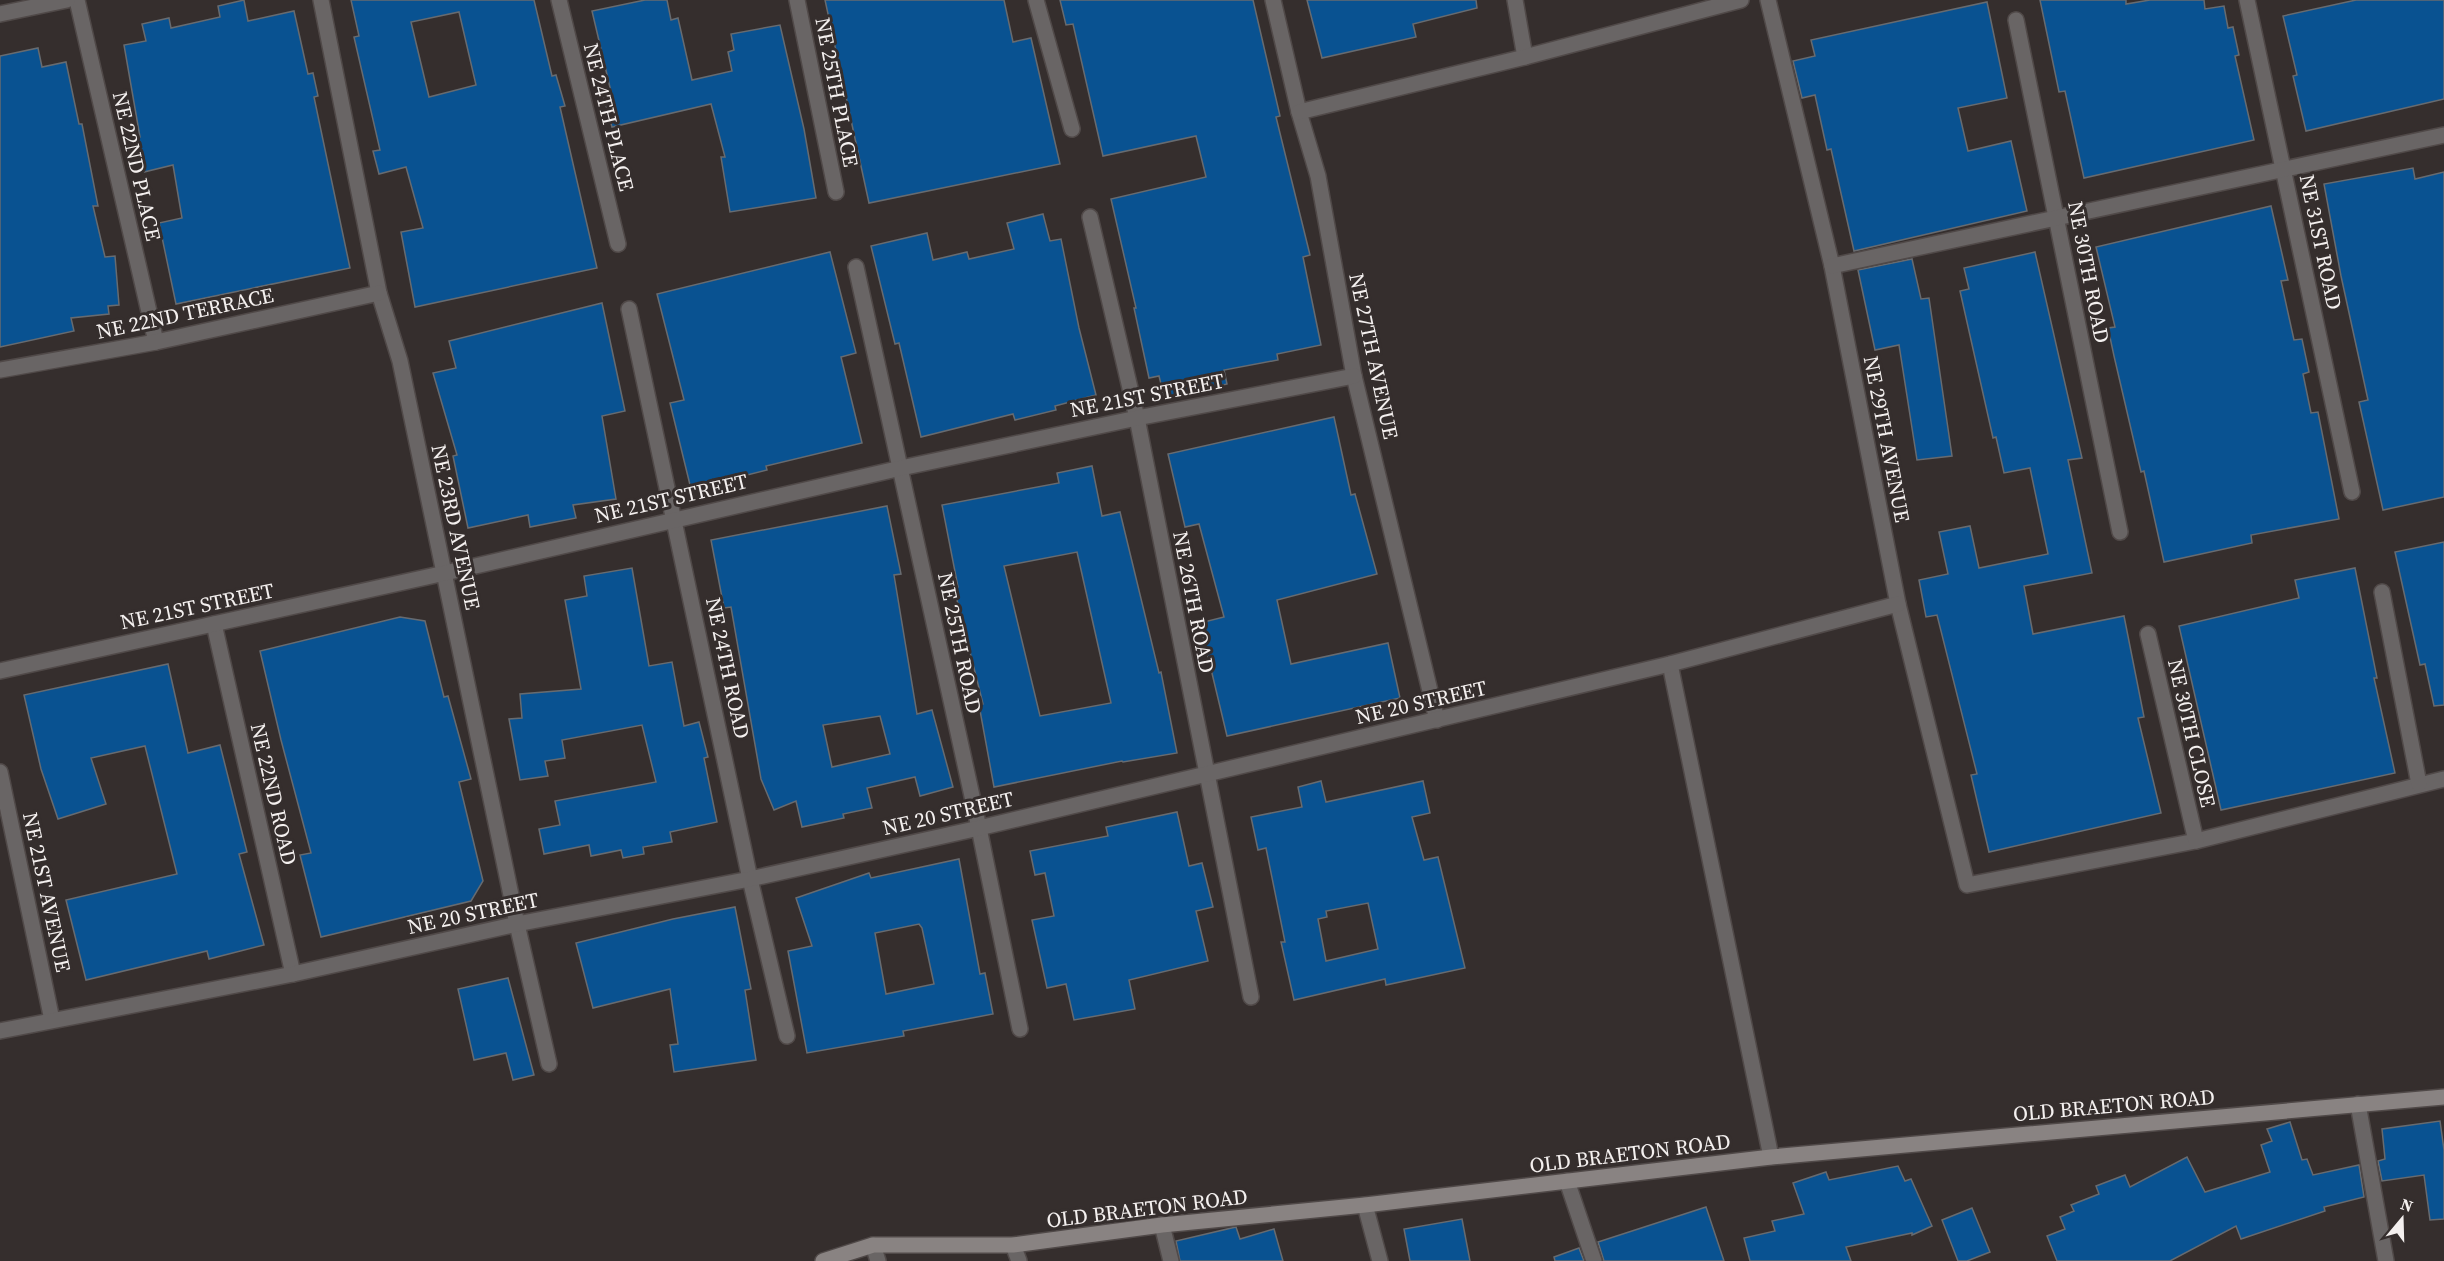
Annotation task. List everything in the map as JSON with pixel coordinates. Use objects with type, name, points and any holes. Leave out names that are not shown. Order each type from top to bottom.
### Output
[{"type":"street","points":[[0,14],[67,0]]},
{"type":"street","name":"NE 22ND PLACE","points":[[77,0],[156,342]]},
{"type":"street","name":"NE 23RD AVENUE","points":[[321,0],[378,293],[400,361],[517,924],[549,1064]]},
{"type":"street","name":"NE 24TH PLACE","points":[[559,0],[618,244]]},
{"type":"street","name":"NE 25TH PLACE","points":[[797,0],[836,192]]},
{"type":"street","points":[[1036,0],[1072,129]]},
{"type":"street","name":"NE 27TH AVENUE","points":[[1273,0],[1299,112],[1318,176],[1354,376],[1437,720]]},
{"type":"street","points":[[1515,0],[1525,57]]},
{"type":"street","points":[[1299,112],[1525,57],[1741,0]]},
{"type":"street","name":"NE 29TH AVENUE","points":[[1768,0],[1832,266],[1898,604],[1967,885],[2196,841]]},
{"type":"street","name":"NE 31ST ROAD","points":[[2247,0],[2352,492]]},
{"type":"street","name":"NE 30TH ROAD","points":[[2016,20],[2120,532]]},
{"type":"street","points":[[1832,266],[2056,216],[2444,135]]},
{"type":"street","name":"NE 26TH ROAD","points":[[1090,217],[1137,418],[1251,997]]},
{"type":"street","name":"NE 25TH ROAD","points":[[856,267],[979,828],[1020,1029]]},
{"type":"street","name":"NE 22ND TERRACE","points":[[0,370],[156,342],[378,293]]},
{"type":"street","name":"NE 24TH ROAD","points":[[629,309],[750,879],[787,1036]]},
{"type":"street","name":"NE 21ST STREET","points":[[0,671],[445,573],[675,518],[901,468],[1137,418],[1354,376]]},
{"type":"street","points":[[2382,592],[2419,784]]},
{"type":"street","name":"NE 20 STREET","points":[[0,1031],[293,974],[517,924],[750,879],[979,828],[1670,664],[1898,604]]},
{"type":"street","name":"NE 22ND ROAD","points":[[214,624],[293,974]]},
{"type":"street","name":"NE 30TH CLOSE","points":[[2148,634],[2196,841]]},
{"type":"street","points":[[1670,664],[1771,1157]]},
{"type":"street","name":"NE 21ST AVENUE","points":[[0,772],[52,1020]]},
{"type":"street","points":[[2196,841],[2444,779]]},
{"type":"street","name":"OLD BRAETON ROAD","points":[[823,1261],[873,1245],[1013,1245],[1162,1225],[1365,1205],[1771,1157],[2444,1097]]},
{"type":"street","points":[[2358,1104],[2386,1261]]},
{"type":"street","points":[[1567,1181],[1594,1261]]},
{"type":"street","points":[[1365,1205],[1380,1261]]},
{"type":"street","points":[[1162,1225],[1171,1261]]},
{"type":"street","points":[[873,1245],[878,1261]]},
{"type":"street","points":[[1013,1245],[1018,1261]]},
{"type":"building","points":[[244,0],[248,21],[294,11],[308,74],[313,73],[318,96],[314,97],[350,268],[176,304],[159,223],[182,218],[173,165],[144,172],[136,138],[140,137],[124,45],[146,41],[142,24],[169,18],[171,28],[220,17],[218,6]]},
{"type":"building","points":[[351,0],[534,0],[552,76],[556,75],[565,106],[560,107],[597,268],[415,307],[401,232],[423,228],[406,167],[379,174],[373,151],[380,150],[354,37],[359,36]],"holes":[[[459,12],[476,85],[429,97],[411,22]]]},
{"type":"building","points":[[645,0],[667,0],[671,20],[678,18],[692,80],[732,71],[728,52],[734,50],[731,34],[780,25],[804,129],[816,198],[730,212],[721,157],[725,157],[711,104],[612,127],[604,98],[612,96],[592,11]]},
{"type":"building","points":[[825,0],[1004,0],[1013,42],[1031,38],[1060,164],[869,203]]},
{"type":"building","points":[[1060,0],[1253,0],[1280,116],[1276,117],[1310,255],[1303,257],[1321,345],[1277,354],[1278,360],[1224,370],[1227,384],[1165,400],[1159,376],[1149,378],[1134,308],[1136,308],[1111,199],[1206,177],[1196,136],[1103,156],[1073,24],[1066,25]]},
{"type":"building","points":[[1307,0],[1476,0],[1477,8],[1413,24],[1416,37],[1322,58]]},
{"type":"building","points":[[2040,0],[2126,0],[2126,4],[2150,0],[2204,0],[2205,9],[2224,6],[2228,28],[2233,27],[2239,55],[2235,56],[2254,140],[2084,178],[2065,91],[2059,92]]},
{"type":"building","points":[[2356,0],[2444,0],[2444,99],[2306,131],[2293,76],[2297,75],[2283,16]]},
{"type":"building","points":[[1987,2],[2007,98],[1958,108],[1968,151],[2011,141],[2027,211],[1854,251],[1831,149],[1827,150],[1815,95],[1802,98],[1793,61],[1815,56],[1811,40]]},
{"type":"building","points":[[38,48],[42,67],[66,62],[79,124],[82,124],[98,206],[93,206],[105,257],[115,256],[119,305],[108,306],[109,314],[71,318],[74,331],[0,347],[0,56]]},
{"type":"building","points":[[2413,168],[2415,179],[2444,172],[2444,497],[2383,510],[2359,402],[2368,400],[2324,184]]},
{"type":"building","points":[[2271,206],[2288,280],[2281,281],[2294,340],[2302,339],[2309,372],[2303,374],[2311,413],[2318,412],[2339,519],[2251,535],[2252,543],[2164,562],[2144,471],[2141,472],[2114,356],[2108,328],[2115,327],[2096,247]]},
{"type":"building","points":[[1043,214],[1050,241],[1061,239],[1079,328],[1096,395],[1055,406],[1056,410],[1015,420],[1013,414],[921,437],[899,343],[895,344],[871,246],[927,233],[933,260],[967,252],[969,259],[1014,249],[1007,223]]},
{"type":"building","points":[[830,252],[856,353],[841,357],[862,443],[766,466],[767,470],[691,489],[670,403],[684,400],[657,294]]},
{"type":"building","points":[[2035,252],[2082,458],[2068,460],[2092,573],[2024,586],[2033,634],[2124,616],[2144,717],[2138,718],[2161,813],[1989,852],[1971,775],[1977,774],[1937,615],[1926,617],[1919,580],[1948,574],[1939,532],[1970,526],[1979,568],[2048,554],[2030,468],[2004,473],[1996,437],[1993,438],[1960,291],[1969,289],[1964,268]]},
{"type":"building","points":[[1912,259],[1921,299],[1929,298],[1952,456],[1917,460],[1899,345],[1875,350],[1858,270]]},
{"type":"building","points":[[602,303],[625,411],[602,416],[616,499],[573,505],[576,518],[530,527],[528,515],[468,528],[453,456],[457,455],[433,373],[456,368],[449,341]]},
{"type":"building","points":[[1334,417],[1351,495],[1355,494],[1377,574],[1277,600],[1291,664],[1388,643],[1400,698],[1227,736],[1200,623],[1224,617],[1199,524],[1185,527],[1168,454]]},
{"type":"building","points":[[1092,466],[1102,516],[1120,512],[1159,673],[1161,672],[1177,753],[1122,761],[994,787],[979,705],[983,704],[954,588],[958,587],[942,505],[1059,483],[1057,473]],"holes":[[[1077,552],[1111,703],[1040,716],[1004,566]]]},
{"type":"building","points":[[887,506],[901,574],[894,575],[917,714],[932,710],[953,787],[920,796],[915,777],[867,788],[872,808],[843,814],[844,818],[802,827],[796,801],[774,810],[761,779],[731,607],[724,608],[711,540]],"holes":[[[880,716],[890,754],[832,767],[823,725]]]},
{"type":"building","points":[[2444,542],[2444,705],[2434,706],[2425,664],[2420,665],[2395,552]]},
{"type":"building","points":[[632,568],[649,666],[672,662],[684,726],[699,722],[708,757],[704,758],[717,822],[670,832],[672,842],[643,847],[644,854],[623,858],[621,850],[591,856],[589,845],[544,854],[539,829],[560,825],[555,801],[656,782],[642,725],[562,740],[565,758],[545,761],[548,776],[520,780],[509,719],[522,718],[520,694],[581,689],[565,600],[587,596],[584,576]]},
{"type":"building","points":[[2355,568],[2377,678],[2374,678],[2395,773],[2221,810],[2179,626],[2299,598],[2295,580]]},
{"type":"building","points":[[400,617],[425,621],[444,697],[448,696],[471,779],[459,782],[483,881],[471,901],[321,937],[300,855],[311,853],[260,651]]},
{"type":"building","points":[[168,664],[188,753],[220,745],[247,852],[239,854],[264,945],[209,959],[207,951],[86,980],[66,900],[177,874],[145,746],[91,758],[106,804],[58,819],[41,769],[24,695]]},
{"type":"building","points":[[1321,781],[1326,802],[1423,781],[1430,813],[1412,817],[1424,860],[1438,857],[1465,968],[1386,985],[1385,979],[1294,1000],[1281,942],[1285,942],[1266,848],[1258,850],[1251,817],[1302,807],[1298,787]],"holes":[[[1368,903],[1378,949],[1326,961],[1318,919],[1327,917],[1326,911]]]},
{"type":"building","points":[[1177,812],[1189,866],[1202,863],[1213,907],[1196,911],[1208,961],[1129,980],[1135,1009],[1074,1020],[1066,984],[1047,988],[1032,920],[1054,916],[1045,873],[1035,875],[1030,851],[1108,836],[1106,827]]},
{"type":"building","points":[[959,859],[980,974],[985,973],[993,1014],[903,1031],[904,1036],[807,1053],[788,951],[812,946],[796,898],[869,873],[871,878]],"holes":[[[919,924],[922,928],[934,984],[886,994],[875,933]]]},
{"type":"building","points":[[735,907],[751,989],[745,990],[756,1060],[674,1072],[670,1045],[678,1044],[670,989],[593,1008],[576,943],[673,919]]},
{"type":"building","points":[[508,978],[534,1075],[513,1080],[506,1053],[474,1060],[458,989]]},
{"type":"building","points":[[2440,1121],[2444,1150],[2444,1219],[2430,1220],[2424,1175],[2382,1181],[2378,1161],[2385,1159],[2382,1129]]},
{"type":"building","points":[[2290,1122],[2302,1160],[2307,1159],[2313,1175],[2359,1165],[2364,1197],[2324,1207],[2325,1211],[2241,1239],[2236,1226],[2170,1261],[2057,1261],[2047,1236],[2065,1229],[2060,1217],[2074,1211],[2071,1205],[2099,1194],[2096,1186],[2125,1175],[2130,1187],[2187,1157],[2205,1192],[2270,1172],[2261,1145],[2272,1141],[2267,1129]]},
{"type":"building","points":[[1898,1166],[1905,1181],[1911,1179],[1932,1226],[1912,1235],[1912,1233],[1846,1247],[1851,1261],[1750,1261],[1744,1238],[1775,1231],[1772,1221],[1804,1214],[1793,1183],[1826,1172],[1829,1180]]},
{"type":"building","points":[[1706,1207],[1724,1261],[1604,1261],[1598,1242]]},
{"type":"building","points":[[1972,1208],[1990,1252],[1967,1261],[1958,1261],[1942,1220]]},
{"type":"building","points":[[1462,1219],[1470,1261],[1410,1261],[1404,1229]]},
{"type":"building","points":[[1236,1227],[1240,1239],[1274,1229],[1283,1261],[1180,1261],[1176,1241]]},
{"type":"building","points":[[1579,1248],[1584,1261],[1555,1261],[1554,1257]]}]
